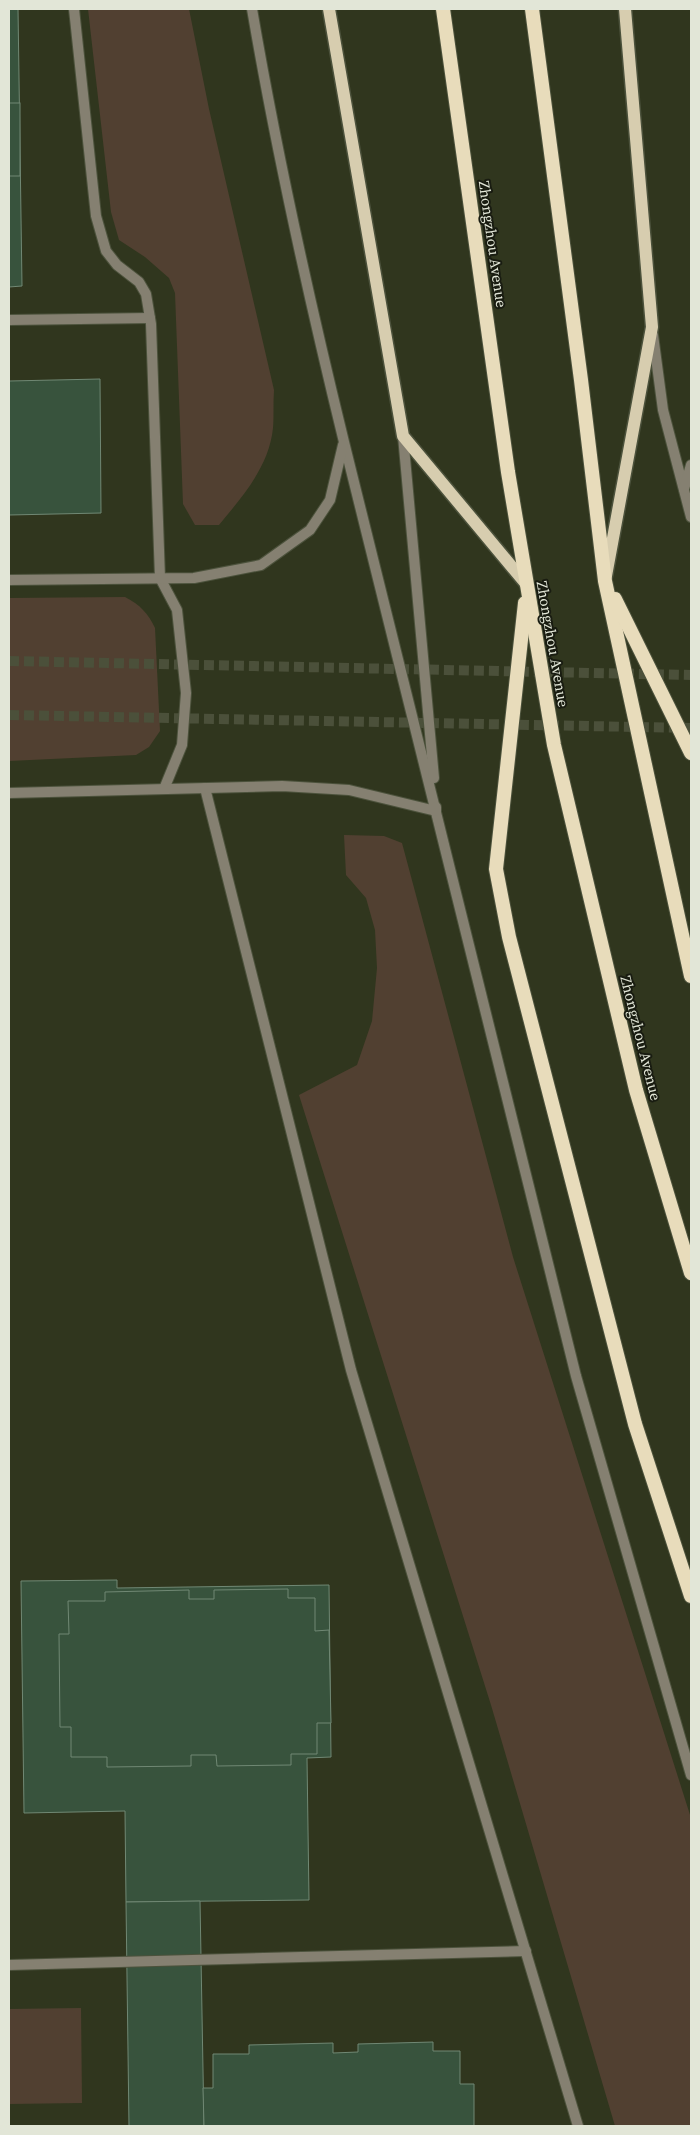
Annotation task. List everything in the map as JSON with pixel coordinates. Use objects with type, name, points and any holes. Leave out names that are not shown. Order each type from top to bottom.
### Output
[{"type":"highway","name":"Zhongzhou Avenue","points":[[443,9],[508,472],[554,745],[632,1071],[691,1273]]},
{"type":"highway","points":[[532,9],[582,380],[605,580],[691,976]]},
{"type":"highway","points":[[605,580],[691,753]]},
{"type":"highway","points":[[527,585],[496,869],[509,937],[635,1424],[691,1596]]},
{"type":"main road","points":[[329,9],[403,436],[527,585]]},
{"type":"main road","points":[[605,580],[652,327],[624,9]]},
{"type":"street","points":[[74,9],[96,216],[106,251],[116,265],[139,282],[146,294],[150,318],[160,578],[177,610],[186,693],[182,745],[164,789]]},
{"type":"street","points":[[252,9],[268,104],[307,289],[576,1376],[691,1775]]},
{"type":"street","points":[[9,320],[150,318]]},
{"type":"street","points":[[652,327],[663,410],[688,494],[691,518]]},
{"type":"street","points":[[403,436],[436,811]]},
{"type":"street","points":[[9,580],[194,578],[261,565],[310,530],[330,500],[344,442]]},
{"type":"street","points":[[688,494],[691,465]]},
{"type":"street","points":[[9,793],[282,786],[349,790],[436,811]]},
{"type":"street","points":[[205,788],[351,1370],[578,2126]]},
{"type":"street","points":[[9,1965],[526,1951]]},
{"type":"shaded area","points":[[88,9],[189,9],[209,109],[274,390],[273,428],[266,456],[253,481],[219,525],[195,525],[183,504],[175,293],[169,278],[145,257],[119,240],[111,212]]},
{"type":"shaded area","points":[[125,597],[143,610],[155,628],[160,731],[149,747],[136,755],[9,761],[9,598]]},
{"type":"shaded area","points":[[344,835],[384,836],[402,843],[513,1257],[691,1818],[691,2126],[615,2126],[491,1705],[299,1095],[357,1065],[372,1021],[377,968],[375,930],[366,898],[346,875]]},
{"type":"shaded area","points":[[81,2008],[82,2103],[9,2104],[9,2009]]},
{"type":"building","points":[[9,9],[18,9],[22,286],[9,287]]},
{"type":"building","points":[[9,103],[20,103],[20,176],[9,176]]},
{"type":"building","points":[[100,379],[101,513],[9,515],[9,381]]},
{"type":"building","points":[[117,1580],[117,1588],[329,1585],[331,1757],[307,1758],[309,1900],[126,1902],[125,1811],[24,1813],[21,1581]]},
{"type":"building","points":[[288,1589],[288,1598],[315,1598],[315,1631],[329,1630],[331,1723],[317,1723],[317,1754],[291,1754],[291,1765],[217,1766],[216,1755],[191,1755],[191,1766],[107,1767],[107,1757],[71,1757],[71,1727],[60,1727],[59,1634],[69,1634],[68,1601],[105,1601],[105,1592],[189,1590],[189,1599],[214,1599],[214,1590]]},
{"type":"building","points":[[200,1901],[204,2126],[129,2126],[126,1902]]},
{"type":"building","points":[[433,2042],[433,2051],[460,2051],[460,2084],[474,2084],[474,2126],[204,2126],[203,2088],[213,2088],[213,2054],[249,2054],[249,2045],[333,2043],[333,2053],[358,2052],[358,2044]]},
{"type":"tunnel","points":[[9,661],[691,675]]},
{"type":"tunnel","points":[[9,715],[691,728]]}]
